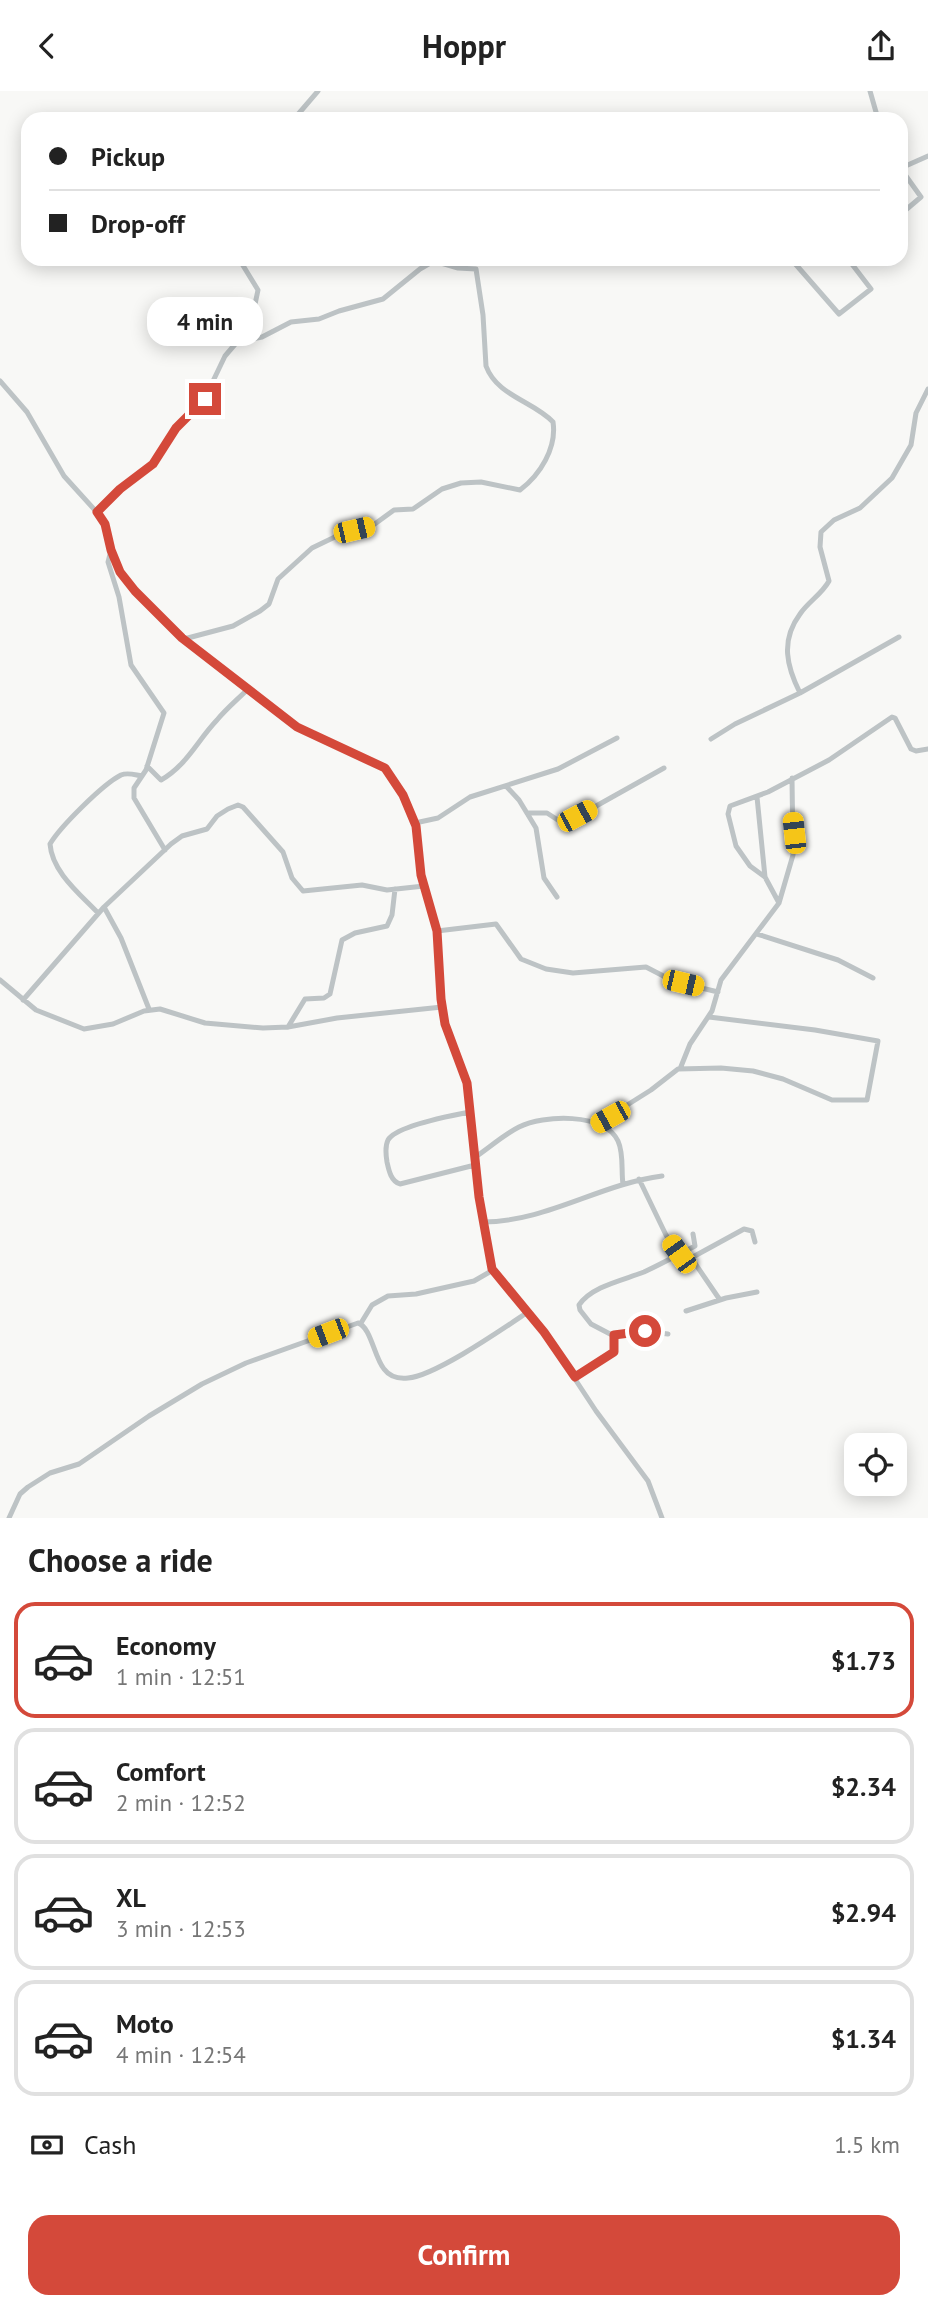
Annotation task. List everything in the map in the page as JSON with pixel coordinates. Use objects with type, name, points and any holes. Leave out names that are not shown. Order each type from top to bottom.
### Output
[{"type":"street","points":[[300,112],[318,91]]},
{"type":"street","points":[[870,91],[876,112]]},
{"type":"street","points":[[908,166],[928,156]]},
{"type":"street","points":[[908,179],[921,197],[908,208]]},
{"type":"street","points":[[97,512],[120,489],[153,464],[176,428],[203,402],[225,356],[237,342],[254,309],[258,290],[243,266]]},
{"type":"street","points":[[237,342],[262,337],[291,321],[317,319],[383,299],[425,266]]},
{"type":"street","points":[[184,639],[233,625],[260,611],[269,604],[277,581],[312,548],[341,534],[372,526],[394,510],[413,509],[446,487],[481,482],[520,490],[542,466],[549,452],[554,428],[552,420],[503,389],[491,377],[487,369],[476,269],[451,266]]},
{"type":"street","points":[[797,266],[839,314],[871,289],[854,266]]},
{"type":"street","points":[[0,381],[26,412],[64,476],[105,524],[111,550],[127,581],[184,639],[297,727],[385,768],[403,795],[415,823],[424,886],[437,931],[442,1007],[447,1034],[467,1083],[483,1222],[493,1270],[528,1312],[650,1484],[662,1518]]},
{"type":"street","points":[[800,693],[788,667],[787,656],[795,622],[829,581],[820,547],[821,532],[834,520],[861,507],[892,478],[911,445],[916,413],[928,389]]},
{"type":"street","points":[[111,550],[108,562],[119,597],[131,665],[164,713],[147,766],[134,788],[134,798],[165,849]]},
{"type":"street","points":[[711,739],[899,637]]},
{"type":"street","points":[[147,766],[161,781],[175,771],[188,759],[216,720],[248,689]]},
{"type":"street","points":[[765,877],[750,866],[736,846],[728,814],[730,806],[757,797],[837,755],[892,717],[911,749],[928,749]]},
{"type":"street","points":[[415,823],[435,819],[466,798],[558,769],[617,738]]},
{"type":"street","points":[[527,813],[547,813],[564,824],[664,768]]},
{"type":"street","points":[[98,913],[55,864],[50,844],[68,822],[111,782],[128,773],[142,776]]},
{"type":"street","points":[[680,1069],[690,1044],[709,1017],[724,975],[779,902],[793,855],[792,778]]},
{"type":"street","points":[[506,786],[527,813],[538,835],[544,879],[557,897]]},
{"type":"street","points":[[757,797],[765,877],[779,902]]},
{"type":"street","points":[[23,1000],[98,913],[165,849],[182,836],[204,830],[217,816],[240,805],[283,852],[291,875],[303,891],[362,885],[385,890],[424,886]]},
{"type":"street","points":[[288,1027],[303,1001],[324,998],[330,994],[344,937],[387,926],[392,915],[395,889]]},
{"type":"street","points":[[104,907],[121,938],[149,1010]]},
{"type":"street","points":[[437,931],[496,924],[520,959],[546,969],[573,973],[648,967],[673,981],[718,992]]},
{"type":"street","points":[[757,934],[838,960],[873,978]]},
{"type":"street","points":[[0,980],[23,1000],[51,1017],[84,1029],[122,1022],[149,1010],[160,1009],[220,1026],[288,1027],[337,1018],[442,1007]]},
{"type":"street","points":[[597,1124],[680,1069],[721,1068],[753,1071],[783,1079],[826,1099],[867,1100],[878,1041],[709,1017]]},
{"type":"street","points":[[470,1112],[435,1120],[393,1136],[387,1143],[386,1156],[391,1177],[395,1182],[400,1184],[475,1161],[511,1131],[537,1121],[558,1118],[597,1124],[610,1132],[619,1143],[623,1184]]},
{"type":"street","points":[[483,1222],[523,1219],[639,1179],[662,1176]]},
{"type":"street","points":[[639,1179],[666,1235],[679,1254]]},
{"type":"street","points":[[691,1258],[744,1229],[752,1231],[755,1242]]},
{"type":"street","points":[[668,1334],[641,1331],[614,1335],[591,1324],[580,1310],[580,1302],[604,1287],[686,1251],[695,1245],[693,1234]]},
{"type":"street","points":[[686,1251],[720,1300]]},
{"type":"street","points":[[361,1323],[372,1305],[388,1296],[416,1294],[474,1281],[493,1270]]},
{"type":"street","points":[[686,1311],[757,1292]]},
{"type":"street","points":[[361,1323],[386,1372],[397,1378],[408,1378],[424,1373],[474,1346],[528,1312]]},
{"type":"street","points":[[9,1518],[20,1494],[27,1487],[50,1473],[79,1464],[202,1384],[256,1359],[354,1323],[361,1323]]},
{"type":"street","points":[[575,1377],[614,1352],[614,1335]]},
{"type":"route","points":[[205,399],[176,428],[153,464],[115,493],[97,512],[105,524],[115,563],[135,591],[182,638],[297,727],[375,762],[389,772],[403,795],[416,826],[421,875],[439,940],[443,1014],[447,1034],[467,1083],[484,1233],[493,1270],[523,1305],[575,1377],[614,1352],[614,1335],[645,1331]]}]
